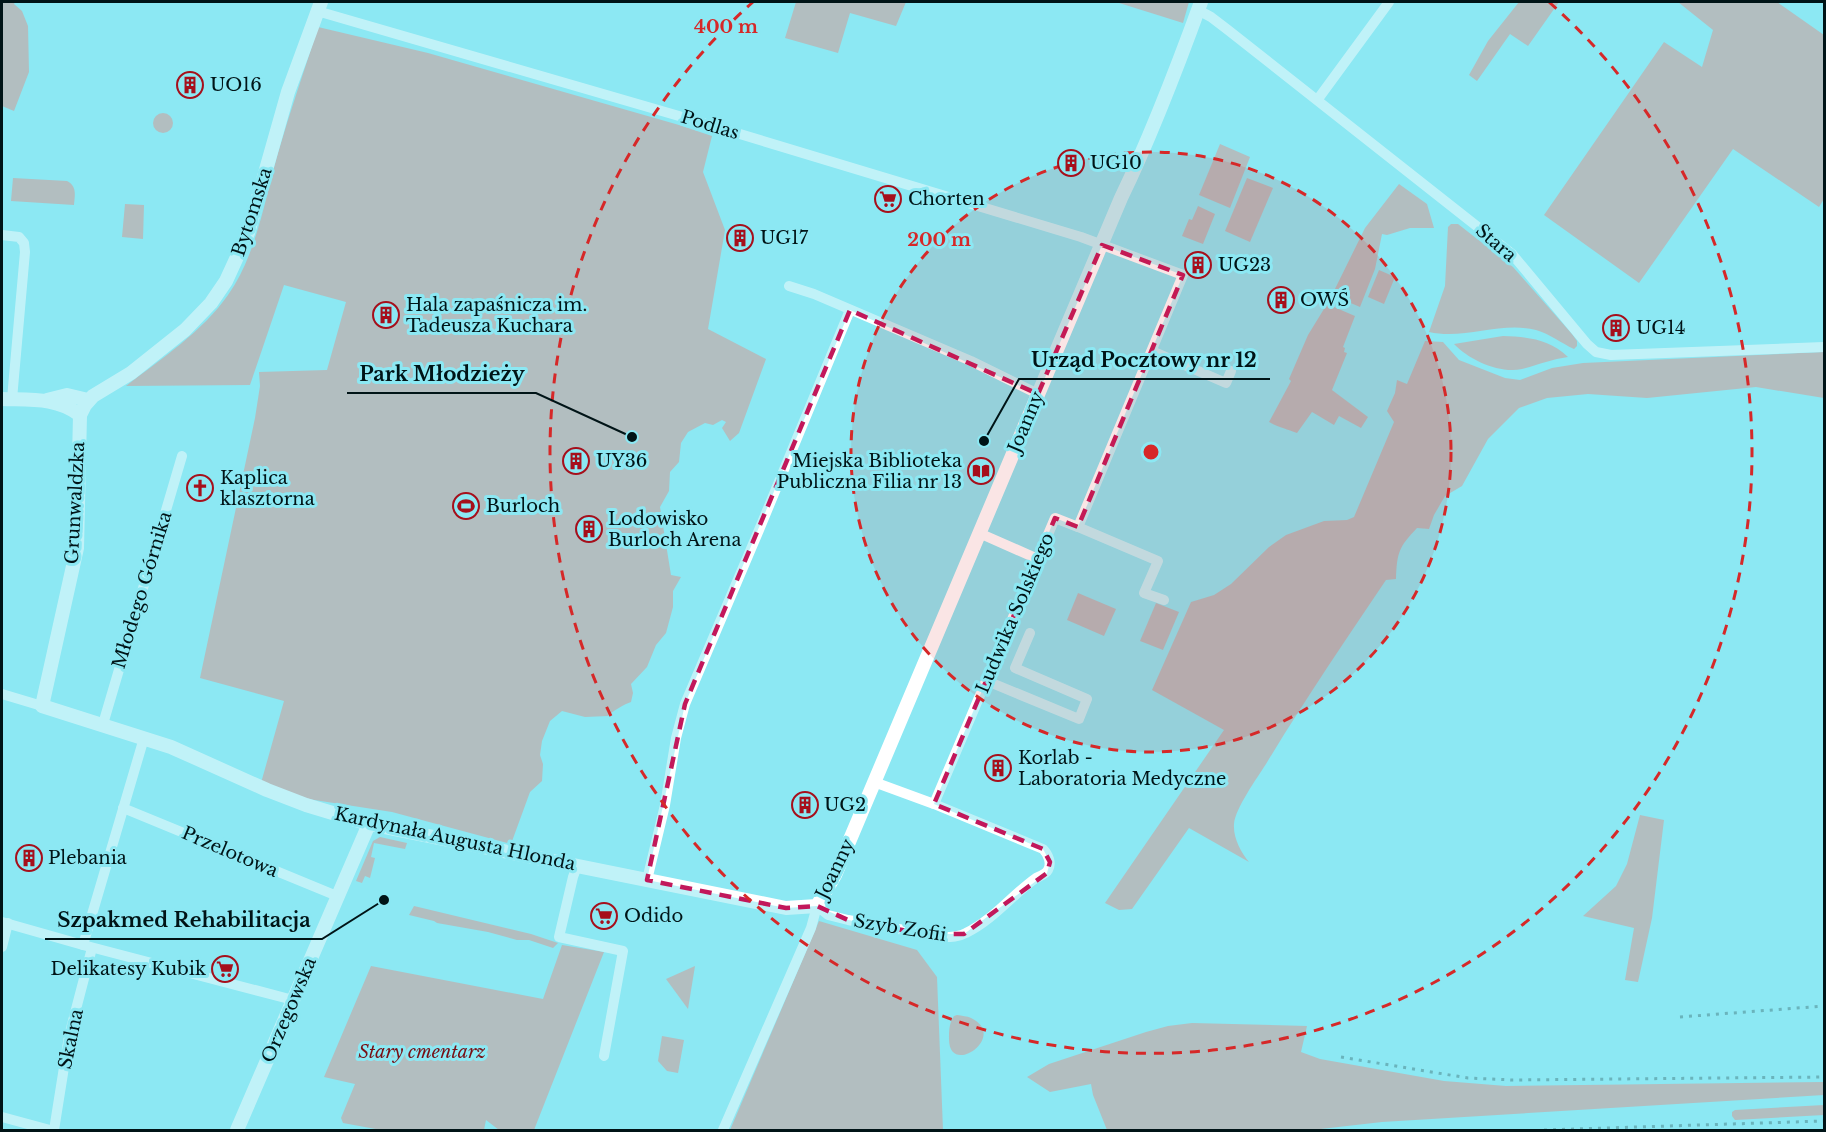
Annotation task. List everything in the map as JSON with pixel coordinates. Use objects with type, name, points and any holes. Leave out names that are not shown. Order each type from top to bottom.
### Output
[{"type":"street","points":[[1318,99],[1389,2]]},
{"type":"street","name":"Podlas","points":[[319,6],[1102,245]]},
{"type":"street","name":"Bytomska","points":[[84,407],[178,336],[211,303],[226,281],[248,233],[288,92],[319,6]]},
{"type":"street","name":"Stara","points":[[1200,6],[1512,254],[1596,352],[1611,355],[1649,355],[1824,347]]},
{"type":"street","name":"Joanny","points":[[817,906],[835,875],[1179,64],[1200,6]]},
{"type":"street","points":[[2,235],[19,237],[24,243],[25,252],[7,399],[45,400],[70,409],[84,407]]},
{"type":"street","name":"Ludwika Solskiego","points":[[934,804],[1055,518],[1078,527],[1184,275],[1102,245]]},
{"type":"street","points":[[789,286],[814,294],[971,361],[1038,394]]},
{"type":"street","points":[[647,880],[685,704],[850,310]]},
{"type":"street","points":[[1152,351],[1226,383],[1231,370]]},
{"type":"street","name":"Grunwaldzka","points":[[42,706],[77,548],[84,407]]},
{"type":"street","name":"Młodego Górnika","points":[[103,724],[182,456]]},
{"type":"street","points":[[1078,527],[1158,561],[1144,593],[1164,600]]},
{"type":"street","points":[[979,533],[1038,559]]},
{"type":"street","points":[[987,681],[1079,719],[1087,699],[1015,668],[1030,633]]},
{"type":"street","name":"Kardynała Augusta Hlonda","points":[[2,694],[171,747],[267,790],[306,805],[369,824],[786,908],[817,906]]},
{"type":"street","name":"Skalna","points":[[52,1131],[88,947],[123,807],[144,738]]},
{"type":"street","points":[[874,782],[934,804]]},
{"type":"street","name":"Szyb Zofii","points":[[817,906],[828,915],[848,920],[954,937],[964,934],[987,919],[1036,878],[1047,873],[1050,862],[1043,849],[934,804]]},
{"type":"street","name":"Przelotowa","points":[[123,807],[337,896]]},
{"type":"street","name":"Orzegowska","points":[[237,1131],[369,824]]},
{"type":"street","points":[[577,866],[559,937],[623,951],[604,1056]]},
{"type":"street","points":[[723,1131],[811,928],[817,906]]},
{"type":"street","points":[[2,947],[5,923],[293,1000]]},
{"type":"street","points":[[2,1117],[52,1131]]},
{"type":"highlighted area","points":[[1102,245],[1183,275],[1078,527],[1055,518],[934,804],[1043,849],[1050,862],[1047,873],[964,934],[924,934],[848,920],[817,906],[786,908],[647,880],[685,704],[850,310],[1038,394]]},
{"type":"green space","points":[[2,2],[15,2],[14,4],[22,11],[28,26],[29,72],[14,111],[2,106]]},
{"type":"green space","points":[[796,2],[906,2],[896,26],[850,13],[838,53],[785,38]]},
{"type":"green space","points":[[1116,2],[1189,2],[1183,23]]},
{"type":"green space","points":[[1519,2],[1559,2],[1528,46],[1510,34],[1477,81],[1469,75],[1488,41]]},
{"type":"green space","points":[[1678,2],[1777,2],[1824,35],[1824,199],[1819,207],[1733,149],[1639,283],[1544,215],[1664,42],[1702,67],[1713,30]]},
{"type":"green space","points":[[318,27],[428,53],[712,136],[703,172],[725,230],[708,329],[766,359],[739,433],[730,441],[722,428],[726,422],[722,420],[713,425],[705,423],[688,432],[681,443],[679,462],[670,472],[669,491],[660,507],[671,575],[681,577],[673,591],[673,607],[666,633],[656,645],[647,667],[631,684],[633,693],[631,702],[608,716],[585,717],[562,711],[550,721],[542,741],[540,755],[543,764],[542,781],[530,792],[511,844],[392,812],[308,799],[261,783],[284,701],[200,678],[255,418],[260,386],[259,372],[327,370],[346,302],[284,285],[250,385],[126,386],[181,344],[206,321],[238,280],[259,227],[283,137]]},
{"type":"green space","points":[[159,113],[167,113],[173,119],[173,127],[167,133],[159,133],[153,127],[153,119]]},
{"type":"green space","points":[[1220,144],[1250,157],[1230,208],[1199,195]]},
{"type":"green space","points":[[13,178],[67,181],[74,188],[74,205],[11,201]]},
{"type":"green space","points":[[1247,178],[1273,188],[1250,242],[1225,231]]},
{"type":"green space","points":[[1399,184],[1427,204],[1434,228],[1410,228],[1387,235],[1382,234],[1375,269],[1360,307],[1332,295],[1365,228]]},
{"type":"green space","points":[[125,204],[144,205],[143,239],[122,237]]},
{"type":"green space","points":[[1198,206],[1215,214],[1203,244],[1182,236],[1189,219],[1192,220]]},
{"type":"green space","points":[[1451,224],[1458,224],[1513,267],[1572,334],[1577,341],[1577,346],[1574,349],[1551,336],[1523,328],[1456,334],[1429,332],[1445,286],[1448,227]]},
{"type":"green space","points":[[1379,270],[1395,277],[1384,304],[1368,297]]},
{"type":"green space","points":[[1327,304],[1355,316],[1343,347],[1344,352],[1347,353],[1332,390],[1368,417],[1361,428],[1339,416],[1334,425],[1312,412],[1297,433],[1269,422],[1291,381],[1289,379],[1308,335]]},
{"type":"green space","points":[[1503,336],[1538,340],[1553,346],[1568,357],[1522,369],[1495,368],[1476,360],[1454,344]]},
{"type":"green space","points":[[1425,341],[1443,342],[1459,360],[1505,378],[1520,380],[1552,368],[1583,363],[1824,352],[1824,398],[1756,387],[1647,398],[1588,394],[1547,398],[1519,408],[1488,439],[1462,486],[1445,496],[1429,529],[1417,528],[1406,540],[1398,556],[1396,579],[1386,580],[1247,794],[1235,818],[1234,829],[1238,844],[1249,862],[1189,828],[1132,909],[1119,910],[1105,903],[1224,730],[1152,690],[1191,602],[1214,595],[1231,584],[1269,547],[1286,535],[1324,521],[1347,520],[1354,517],[1394,422],[1387,411],[1395,393],[1397,380],[1407,384]]},
{"type":"green space","points":[[1078,593],[1116,609],[1104,636],[1067,620]]},
{"type":"green space","points":[[1156,603],[1179,612],[1163,650],[1140,641]]},
{"type":"green space","points":[[1640,815],[1664,820],[1652,918],[1638,982],[1625,980],[1634,928],[1583,916],[1616,886],[1627,864]]},
{"type":"green space","points":[[380,837],[407,843],[405,849],[374,843],[371,857],[375,858],[370,878],[365,876],[362,883],[356,881],[373,841]]},
{"type":"green space","points":[[414,906],[531,934],[558,943],[553,948],[529,940],[517,940],[437,923],[409,915]]},
{"type":"green space","points":[[819,921],[917,950],[937,977],[943,1130],[730,1130]]},
{"type":"green space","name":"Stary cmentarz","points":[[562,945],[604,952],[534,1130],[499,1130],[486,1120],[484,1130],[381,1130],[343,1123],[341,1118],[355,1084],[324,1077],[371,966],[543,999]]},
{"type":"green space","points":[[695,966],[688,1009],[666,979]]},
{"type":"green space","points":[[957,1015],[971,1018],[981,1026],[984,1034],[981,1043],[966,1054],[958,1055],[952,1050],[949,1039],[952,1019]]},
{"type":"green space","points":[[1192,1023],[1307,1026],[1301,1052],[1320,1059],[1444,1081],[1506,1086],[1824,1082],[1824,1095],[1382,1122],[1312,1130],[1107,1130],[1091,1084],[1050,1092],[1027,1077],[1049,1064],[1146,1032]]},
{"type":"green space","points":[[662,1036],[684,1040],[678,1073],[667,1071],[658,1061]]},
{"type":"green space","points":[[1824,1105],[1824,1115],[1735,1120],[1732,1116],[1735,1110]]},
{"type":"railway","points":[[1680,1017],[1824,1006]]},
{"type":"railway","points":[[1341,1057],[1468,1078],[1513,1080],[1824,1077]]},
{"type":"railway","points":[[1544,1130],[1824,1121]]},
{"type":"place","name":"UO16","points":[[190,85]]},
{"type":"place","name":"UG10","points":[[1071,163]]},
{"type":"place","name":"Chorten","points":[[888,199]]},
{"type":"place","name":"UG17","points":[[740,238]]},
{"type":"place","name":"UG23","points":[[1198,265]]},
{"type":"place","name":"OWŚ","points":[[1281,300]]},
{"type":"place","name":"Hala zapaśnicza im. Tadeusza Kuchara","points":[[386,315]]},
{"type":"place","name":"UG14","points":[[1616,328]]},
{"type":"place","name":"Park Młodzieży","points":[[632,437]]},
{"type":"place","name":"Urząd Pocztowy nr 12","points":[[984,441]]},
{"type":"place","name":"UY36","points":[[576,461]]},
{"type":"place","name":"Miejska Biblioteka Publiczna Filia nr 13","points":[[981,471]]},
{"type":"place","name":"Kaplica klasztorna","points":[[200,488]]},
{"type":"place","name":"Burloch","points":[[466,506]]},
{"type":"place","name":"Lodowisko Burloch Arena","points":[[589,529]]},
{"type":"place","name":"Korlab - Laboratoria Medyczne","points":[[998,768]]},
{"type":"place","name":"UG2","points":[[805,805]]},
{"type":"place","name":"Plebania","points":[[29,858]]},
{"type":"place","name":"Szpakmed Rehabilitacja","points":[[384,900]]},
{"type":"place","name":"Odido","points":[[604,916]]},
{"type":"place","name":"Delikatesy Kubik","points":[[225,969]]}]
